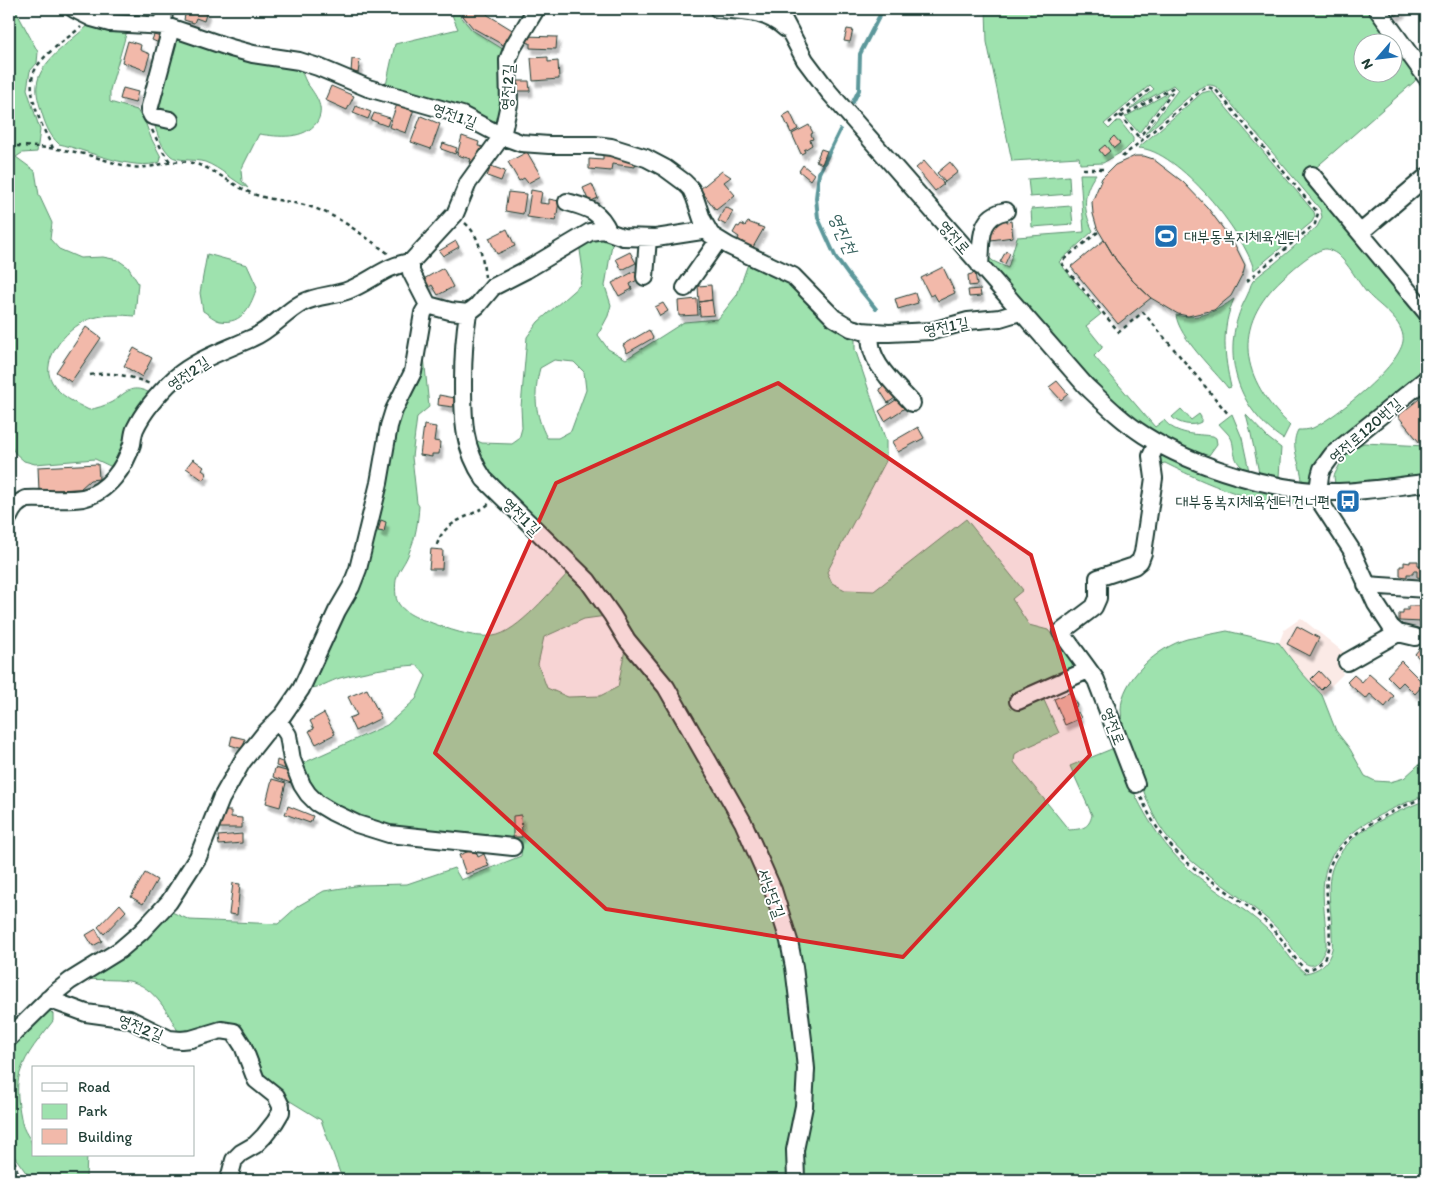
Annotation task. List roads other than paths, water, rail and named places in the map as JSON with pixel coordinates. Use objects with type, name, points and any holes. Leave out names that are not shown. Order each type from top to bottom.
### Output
[{"type":"street","name":"영전1길","points":[[74,9],[92,18],[110,23],[167,27],[253,54],[299,61],[368,88],[462,115],[502,136],[521,143],[611,147],[646,158],[684,182],[690,189],[713,235],[793,276],[834,318],[851,328],[871,332],[932,331],[968,321],[1000,318],[1020,312]]},
{"type":"street","points":[[164,9],[167,27],[149,110],[152,116],[170,120]]},
{"type":"street","name":"영전2길","points":[[9,517],[15,506],[20,502],[26,500],[85,497],[111,482],[120,472],[127,457],[134,431],[141,418],[163,390],[188,368],[222,350],[263,332],[301,303],[319,296],[347,290],[382,271],[407,263],[455,214],[468,183],[502,136],[509,104],[508,60],[536,9]]},
{"type":"street","points":[[718,9],[764,14],[789,32]]},
{"type":"street","name":"영전로","points":[[778,9],[805,60],[829,92],[1020,312],[1086,385],[1125,421],[1157,443],[1199,462],[1246,478],[1273,484],[1318,491],[1354,491],[1426,483]]},
{"type":"street","points":[[1376,9],[1426,77]]},
{"type":"street","points":[[1312,175],[1426,312]]},
{"type":"street","points":[[1361,232],[1426,177]]},
{"type":"street","points":[[567,202],[601,216],[609,232]]},
{"type":"street","points":[[980,266],[983,232],[986,222],[992,215],[1006,211]]},
{"type":"street","points":[[407,263],[428,305],[450,311],[468,313],[478,306],[493,288],[590,232],[603,230],[616,235],[648,238],[713,235]]},
{"type":"street","points":[[685,288],[713,235]]},
{"type":"street","points":[[645,277],[648,238]]},
{"type":"street","points":[[9,1038],[48,999],[70,981],[120,950],[141,932],[169,902],[198,857],[230,781],[254,745],[293,703],[355,578],[379,483],[389,426],[394,410],[413,372],[423,313],[428,305]]},
{"type":"street","name":"영전1길","points":[[468,313],[463,353],[463,421],[466,440],[476,467],[484,479],[588,581],[627,640]]},
{"type":"street","points":[[871,332],[871,346],[876,362],[912,403]]},
{"type":"street","name":"영전로120번길","points":[[1318,491],[1322,469],[1333,454],[1426,379]]},
{"type":"street","name":"영전로","points":[[1136,784],[1100,690],[1061,632],[1094,607],[1098,598],[1098,578],[1134,566],[1140,561],[1143,553],[1154,478],[1151,456],[1157,443]]},
{"type":"street","points":[[1318,491],[1321,503],[1354,555],[1366,585],[1391,627],[1398,633],[1415,637]]},
{"type":"street","points":[[1366,585],[1426,589]]},
{"type":"street","points":[[1347,662],[1398,633]]},
{"type":"street","name":"서낭당길","points":[[627,640],[666,687],[743,822],[773,890],[789,941],[794,967],[806,1069],[804,1106],[795,1150],[796,1180]]},
{"type":"street","points":[[1018,701],[1088,670]]},
{"type":"street","points":[[278,720],[288,735],[292,760],[302,785],[308,794],[332,812],[357,824],[389,834],[514,847]]},
{"type":"street","name":"영전2길","points":[[48,999],[86,1013],[112,1015],[129,1019],[169,1039],[180,1040],[221,1030],[234,1032],[244,1046],[256,1080],[276,1096],[281,1106],[281,1112],[255,1146],[234,1160],[230,1175]]},
{"type":"waterway","name":"영진천","points":[[853,102],[859,90],[860,54],[883,9]]},
{"type":"waterway","name":"영진천","points":[[840,130],[819,173],[816,198],[818,218],[836,258],[876,309]]},
{"type":"place","name":"대부동복지체육센터","points":[[1166,236]]},
{"type":"place","name":"대부동복지체육센터건너편","points":[[1348,501]]}]
